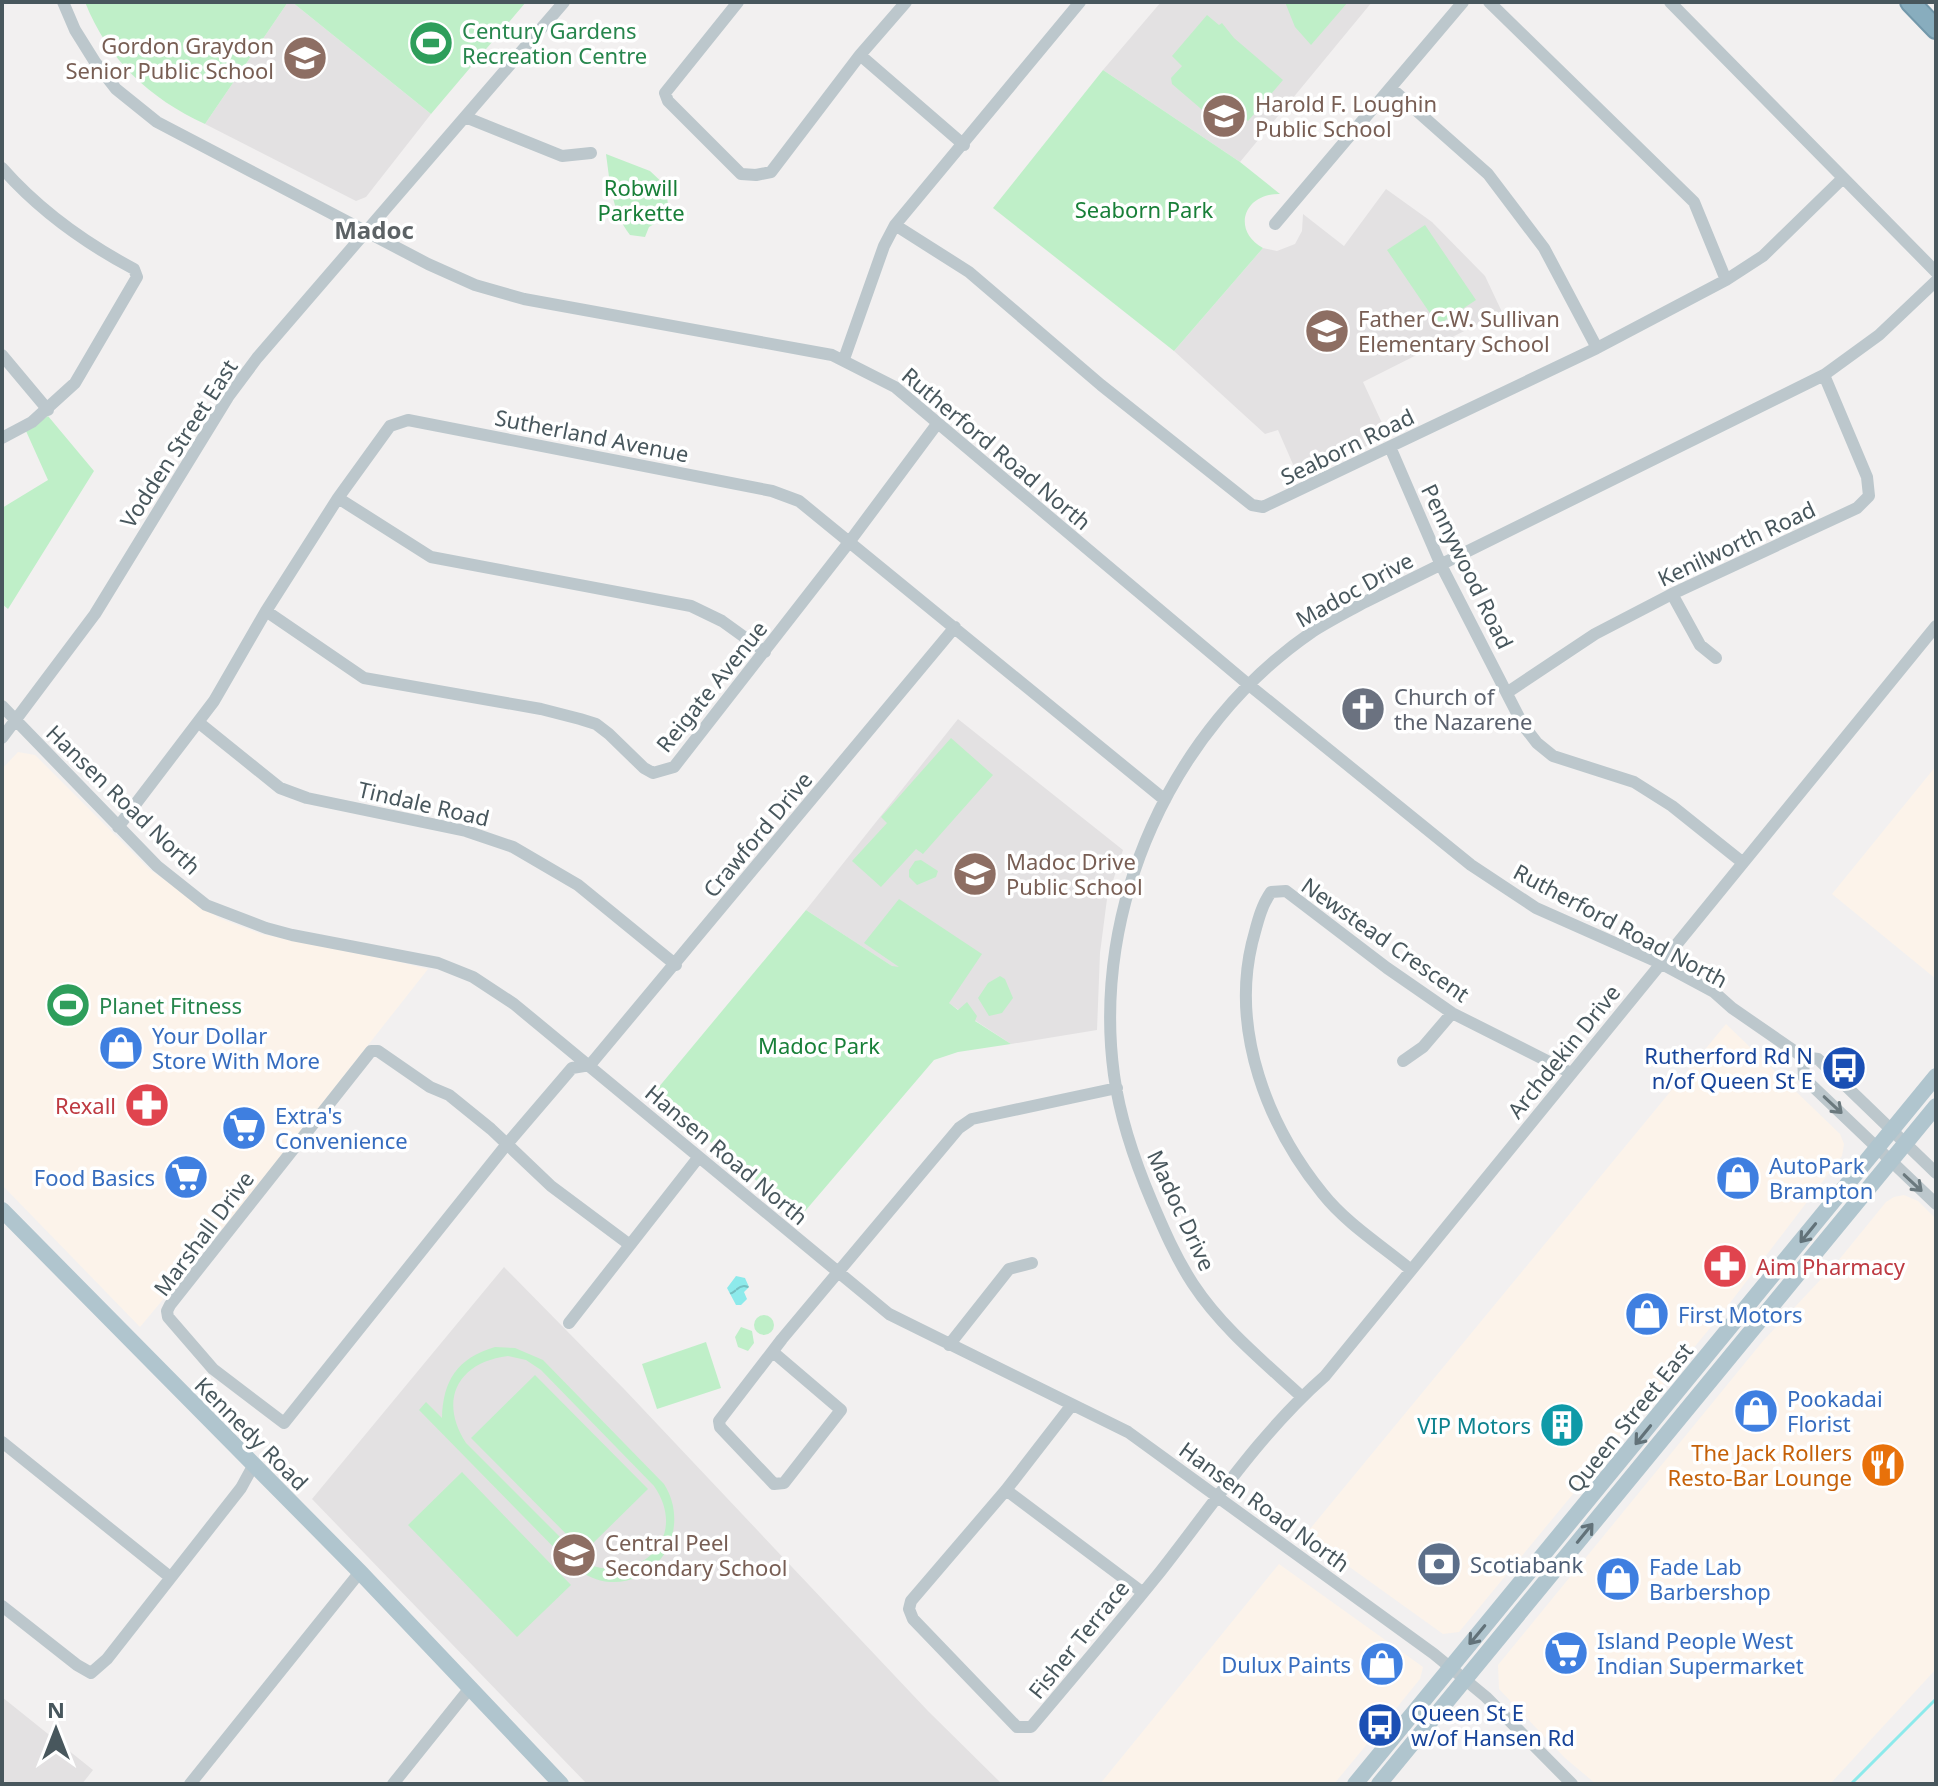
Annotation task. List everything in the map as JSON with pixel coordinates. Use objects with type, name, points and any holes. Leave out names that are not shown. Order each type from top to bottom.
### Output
[{"type":"highway","points":[[1910,2],[1936,29]]},
{"type":"main road","name":"Queen Street East","points":[[1355,1784],[1936,1076]]},
{"type":"main road","name":"Queen Street East","points":[[1379,1784],[1936,1106]]},
{"type":"main road","name":"Kennedy Road","points":[[2,1210],[360,1572],[561,1784]]},
{"type":"street","name":"Rutherford Road North","points":[[63,2],[75,30],[116,89],[157,122],[475,285],[524,299],[832,355],[895,387],[1249,685],[1471,865],[1536,908],[1660,963],[1714,992],[1803,1057],[1818,1059],[1936,1173]]},
{"type":"street","name":"Vodden Street East","points":[[2,738],[95,614],[228,397],[257,358],[564,2]]},
{"type":"street","points":[[738,2],[665,93],[668,101],[741,174],[756,175],[771,172],[860,55],[906,2]]},
{"type":"street","points":[[844,359],[884,246],[895,225],[1080,2]]},
{"type":"street","points":[[1275,224],[1463,2]]},
{"type":"street","points":[[1489,2],[1694,202],[1726,280]]},
{"type":"street","points":[[1670,2],[1936,272]]},
{"type":"street","points":[[860,55],[964,145]]},
{"type":"street","points":[[1391,88],[1488,174],[1544,248],[1597,348]]},
{"type":"street","points":[[465,117],[562,156],[591,153]]},
{"type":"street","points":[[2,168],[21,189],[81,238],[134,269],[137,277],[75,383],[48,410],[2,438]]},
{"type":"street","name":"Seaborn Road","points":[[895,225],[969,272],[1101,385],[1252,505],[1263,507],[1597,348],[1726,280],[1763,256],[1842,179]]},
{"type":"street","name":"Madoc Drive","points":[[1302,1397],[1227,1329],[1192,1283],[1169,1241],[1135,1163],[1117,1088],[1110,1027],[1116,933],[1142,849],[1165,800],[1196,748],[1249,685],[1311,632],[1824,375],[1879,335],[1936,281]]},
{"type":"street","points":[[2,355],[48,410]]},
{"type":"street","name":"Kenilworth Road","points":[[1508,692],[1595,634],[1672,594],[1857,508],[1869,496],[1867,477],[1824,375]]},
{"type":"street","name":"Sutherland Avenue","points":[[118,827],[214,701],[266,611],[338,498],[390,426],[408,420],[772,491],[799,501],[1165,800]]},
{"type":"street","name":"Reigate Avenue","points":[[266,611],[364,678],[541,709],[596,724],[653,773],[674,767],[937,424]]},
{"type":"street","name":"Pennywood Road","points":[[1390,447],[1441,565],[1523,725],[1537,743],[1553,756],[1634,782],[1672,806],[1742,862]]},
{"type":"street","points":[[338,498],[431,557],[691,606],[722,621],[765,652]]},
{"type":"street","points":[[1672,594],[1700,645],[1716,658]]},
{"type":"street","name":"Archdekin Drive","points":[[1218,1497],[1302,1397],[1325,1376],[1936,626]]},
{"type":"street","name":"Crawford Drive","points":[[590,1065],[955,627]]},
{"type":"street","name":"Hansen Road North","points":[[2,706],[157,866],[206,905],[292,935],[398,953],[438,963],[473,977],[514,1004],[590,1065],[889,1314],[1128,1432],[1434,1654],[1572,1784]]},
{"type":"street","name":"Tindale Road","points":[[198,722],[280,788],[307,798],[466,831],[513,847],[578,885],[676,965]]},
{"type":"street","name":"Newstead Crescent","points":[[1411,1270],[1324,1196],[1294,1153],[1257,1073],[1246,1026],[1246,971],[1262,905],[1271,892],[1286,891],[1452,1013],[1571,1073]]},
{"type":"street","points":[[1403,1061],[1423,1047],[1452,1013]]},
{"type":"street","name":"Marshall Drive","points":[[507,1144],[449,1095],[430,1087],[378,1051],[371,1051],[170,1305],[168,1317],[213,1369],[284,1423],[507,1144],[572,1068],[590,1065]]},
{"type":"street","points":[[1803,1057],[1804,1078],[1936,1204]]},
{"type":"street","points":[[773,1352],[841,1410],[784,1483],[779,1485],[774,1484],[720,1427],[719,1421],[773,1352],[959,1128],[972,1119],[1117,1088]]},
{"type":"street","points":[[507,1144],[551,1186],[630,1245]]},
{"type":"street","points":[[569,1323],[698,1158]]},
{"type":"street","points":[[949,1345],[1009,1269],[1032,1263]]},
{"type":"street","name":"Fisher Terrace","points":[[1071,1406],[1006,1490],[911,1601],[909,1609],[913,1619],[1017,1727],[1031,1727],[1218,1497]]},
{"type":"street","points":[[2,1442],[170,1577]]},
{"type":"street","points":[[2,1606],[91,1673],[107,1659],[241,1488],[253,1466]]},
{"type":"street","points":[[1006,1490],[1142,1592]]},
{"type":"street","points":[[190,1784],[360,1572]]},
{"type":"street","points":[[393,1784],[470,1688]]},
{"type":"shaded area","name":"Gordon Graydon Senior Public School","points":[[288,2],[292,2],[431,114],[366,197],[356,201],[205,124]]},
{"type":"shaded area","name":"Harold F. Loughin Public School","points":[[1161,2],[1372,2],[1240,162],[1103,70]]},
{"type":"shaded area","name":"Father C.W. Sullivan Elementary School","points":[[1386,189],[1432,222],[1485,276],[1502,312],[1363,382],[1388,436],[1299,478],[1278,430],[1265,434],[1174,351],[1263,248],[1277,251],[1295,244],[1302,231],[1303,214],[1344,246]]},
{"type":"shaded area","name":"Madoc Drive Public School","points":[[958,719],[1123,850],[1107,899],[1100,953],[1097,1030],[1011,1044],[806,910]]},
{"type":"shaded area","points":[[18,752],[35,755],[149,869],[219,918],[261,934],[428,969],[242,1205],[140,1327],[2,1185],[2,769]]},
{"type":"shaded area","points":[[1936,766],[1936,979],[1832,894]]},
{"type":"shaded area","points":[[1726,1024],[1840,1134],[1844,1144],[1842,1156],[1720,1316],[1459,1632],[1443,1634],[1305,1535]]},
{"type":"shaded area","points":[[1904,1195],[1918,1201],[1936,1219],[1936,1669],[1830,1784],[1596,1784],[1565,1758],[1499,1689],[1498,1665],[1763,1341],[1838,1261],[1886,1202]]},
{"type":"shaded area","name":"Central Peel Secondary School","points":[[504,1267],[625,1390],[928,1711],[1002,1784],[587,1784],[312,1499]]},
{"type":"shaded area","points":[[1279,1564],[1423,1667],[1420,1679],[1377,1732],[1334,1784],[1100,1784]]},
{"type":"shaded area","points":[[2,1697],[93,1770],[82,1784],[2,1784]]},
{"type":"green space","points":[[85,2],[288,2],[205,124],[166,102],[133,75],[106,42]]},
{"type":"green space","name":"Century Gardens Recreation Centre","points":[[292,2],[526,2],[431,114]]},
{"type":"green space","points":[[1285,2],[1348,2],[1311,45],[1295,27]]},
{"type":"green space","points":[[1207,15],[1219,25],[1222,23],[1234,38],[1283,80],[1248,121],[1239,115],[1228,132],[1172,84],[1171,78],[1182,66],[1172,56]]},
{"type":"green space","name":"Seaborn Park","points":[[1103,70],[1240,162],[1280,194],[1258,199],[1250,206],[1246,214],[1247,232],[1263,248],[1174,351],[993,208]]},
{"type":"green space","name":"Robwill Parkette","points":[[606,154],[650,171],[666,186],[669,215],[649,227],[645,237],[630,235],[619,217]]},
{"type":"green space","points":[[1425,225],[1476,300],[1438,325],[1387,250]]},
{"type":"green space","points":[[48,416],[94,471],[8,609],[2,604],[2,508],[48,480],[26,431]]},
{"type":"green space","points":[[951,738],[993,775],[923,854],[916,849],[881,887],[852,861],[887,823],[881,817]]},
{"type":"green space","points":[[921,860],[938,871],[936,877],[917,885],[909,877],[909,870],[915,861]]},
{"type":"green space","name":"Madoc Park","points":[[899,899],[982,954],[949,1003],[958,1010],[967,1002],[977,1016],[975,1021],[1011,1044],[958,1052],[934,1060],[800,1217],[653,1094],[806,910],[892,966],[899,967],[864,943]]},
{"type":"green space","points":[[1000,976],[1005,979],[1013,998],[1002,1013],[989,1016],[978,998],[988,983]]},
{"type":"green space","points":[[764,1315],[771,1318],[774,1325],[771,1332],[764,1335],[757,1332],[754,1325],[757,1318]]},
{"type":"green space","points":[[741,1327],[752,1331],[754,1343],[748,1351],[738,1347],[735,1337]]},
{"type":"green space","points":[[706,1342],[721,1388],[657,1409],[642,1364]]},
{"type":"green space","points":[[495,1347],[515,1348],[543,1360],[664,1484],[672,1500],[672,1534],[667,1550],[644,1574],[610,1582],[574,1568],[419,1410],[426,1402],[442,1418],[449,1382],[462,1365]],"holes":[[[508,1356],[526,1360],[541,1370],[654,1486],[663,1505],[666,1522],[663,1538],[654,1552],[642,1562],[626,1568],[607,1569],[587,1564],[466,1443],[454,1412],[454,1398],[465,1375],[491,1360]]]},
{"type":"green space","points":[[535,1375],[648,1489],[584,1552],[471,1438]]},
{"type":"green space","points":[[462,1472],[571,1585],[517,1637],[408,1525]]},
{"type":"water","points":[[736,1276],[745,1278],[749,1287],[744,1292],[747,1299],[741,1305],[736,1305],[727,1288]]},
{"type":"waterway","points":[[1851,1784],[1936,1699]]},
{"type":"place","name":"Century Gardens Recreation Centre","points":[[431,43]]},
{"type":"place","name":"Gordon Graydon Senior Public School","points":[[305,58]]},
{"type":"place","name":"Harold F. Loughin Public School","points":[[1224,116]]},
{"type":"place","name":"Father C.W. Sullivan Elementary School","points":[[1327,331]]},
{"type":"place","name":"Church of the Nazarene","points":[[1363,709]]},
{"type":"place","name":"Madoc Drive Public School","points":[[975,874]]},
{"type":"place","name":"Planet Fitness","points":[[68,1005]]},
{"type":"place","name":"Your Dollar Store With More","points":[[121,1048]]},
{"type":"place","name":"Rutherford Rd N n/of Queen St E","points":[[1844,1068]]},
{"type":"place","name":"Rexall","points":[[147,1105]]},
{"type":"place","name":"Extra's Convenience","points":[[244,1128]]},
{"type":"place","name":"Food Basics","points":[[186,1177]]},
{"type":"place","name":"AutoPark Brampton","points":[[1738,1178]]},
{"type":"place","name":"Aim Pharmacy","points":[[1725,1266]]},
{"type":"place","name":"First Motors","points":[[1647,1314]]},
{"type":"place","name":"Pookadai Florist","points":[[1756,1411]]},
{"type":"place","name":"VIP Motors","points":[[1562,1425]]},
{"type":"place","name":"The Jack Rollers Resto-Bar Lounge","points":[[1883,1465]]},
{"type":"place","name":"Central Peel Secondary School","points":[[574,1555]]},
{"type":"place","name":"Scotiabank","points":[[1439,1564]]},
{"type":"place","name":"Fade Lab Barbershop","points":[[1618,1579]]},
{"type":"place","name":"Island People West Indian Supermarket","points":[[1566,1653]]},
{"type":"place","name":"Dulux Paints","points":[[1382,1664]]},
{"type":"place","name":"Queen St E w/of Hansen Rd","points":[[1380,1725]]},
{"type":"district","name":"Madoc","points":[[374,229]]}]
